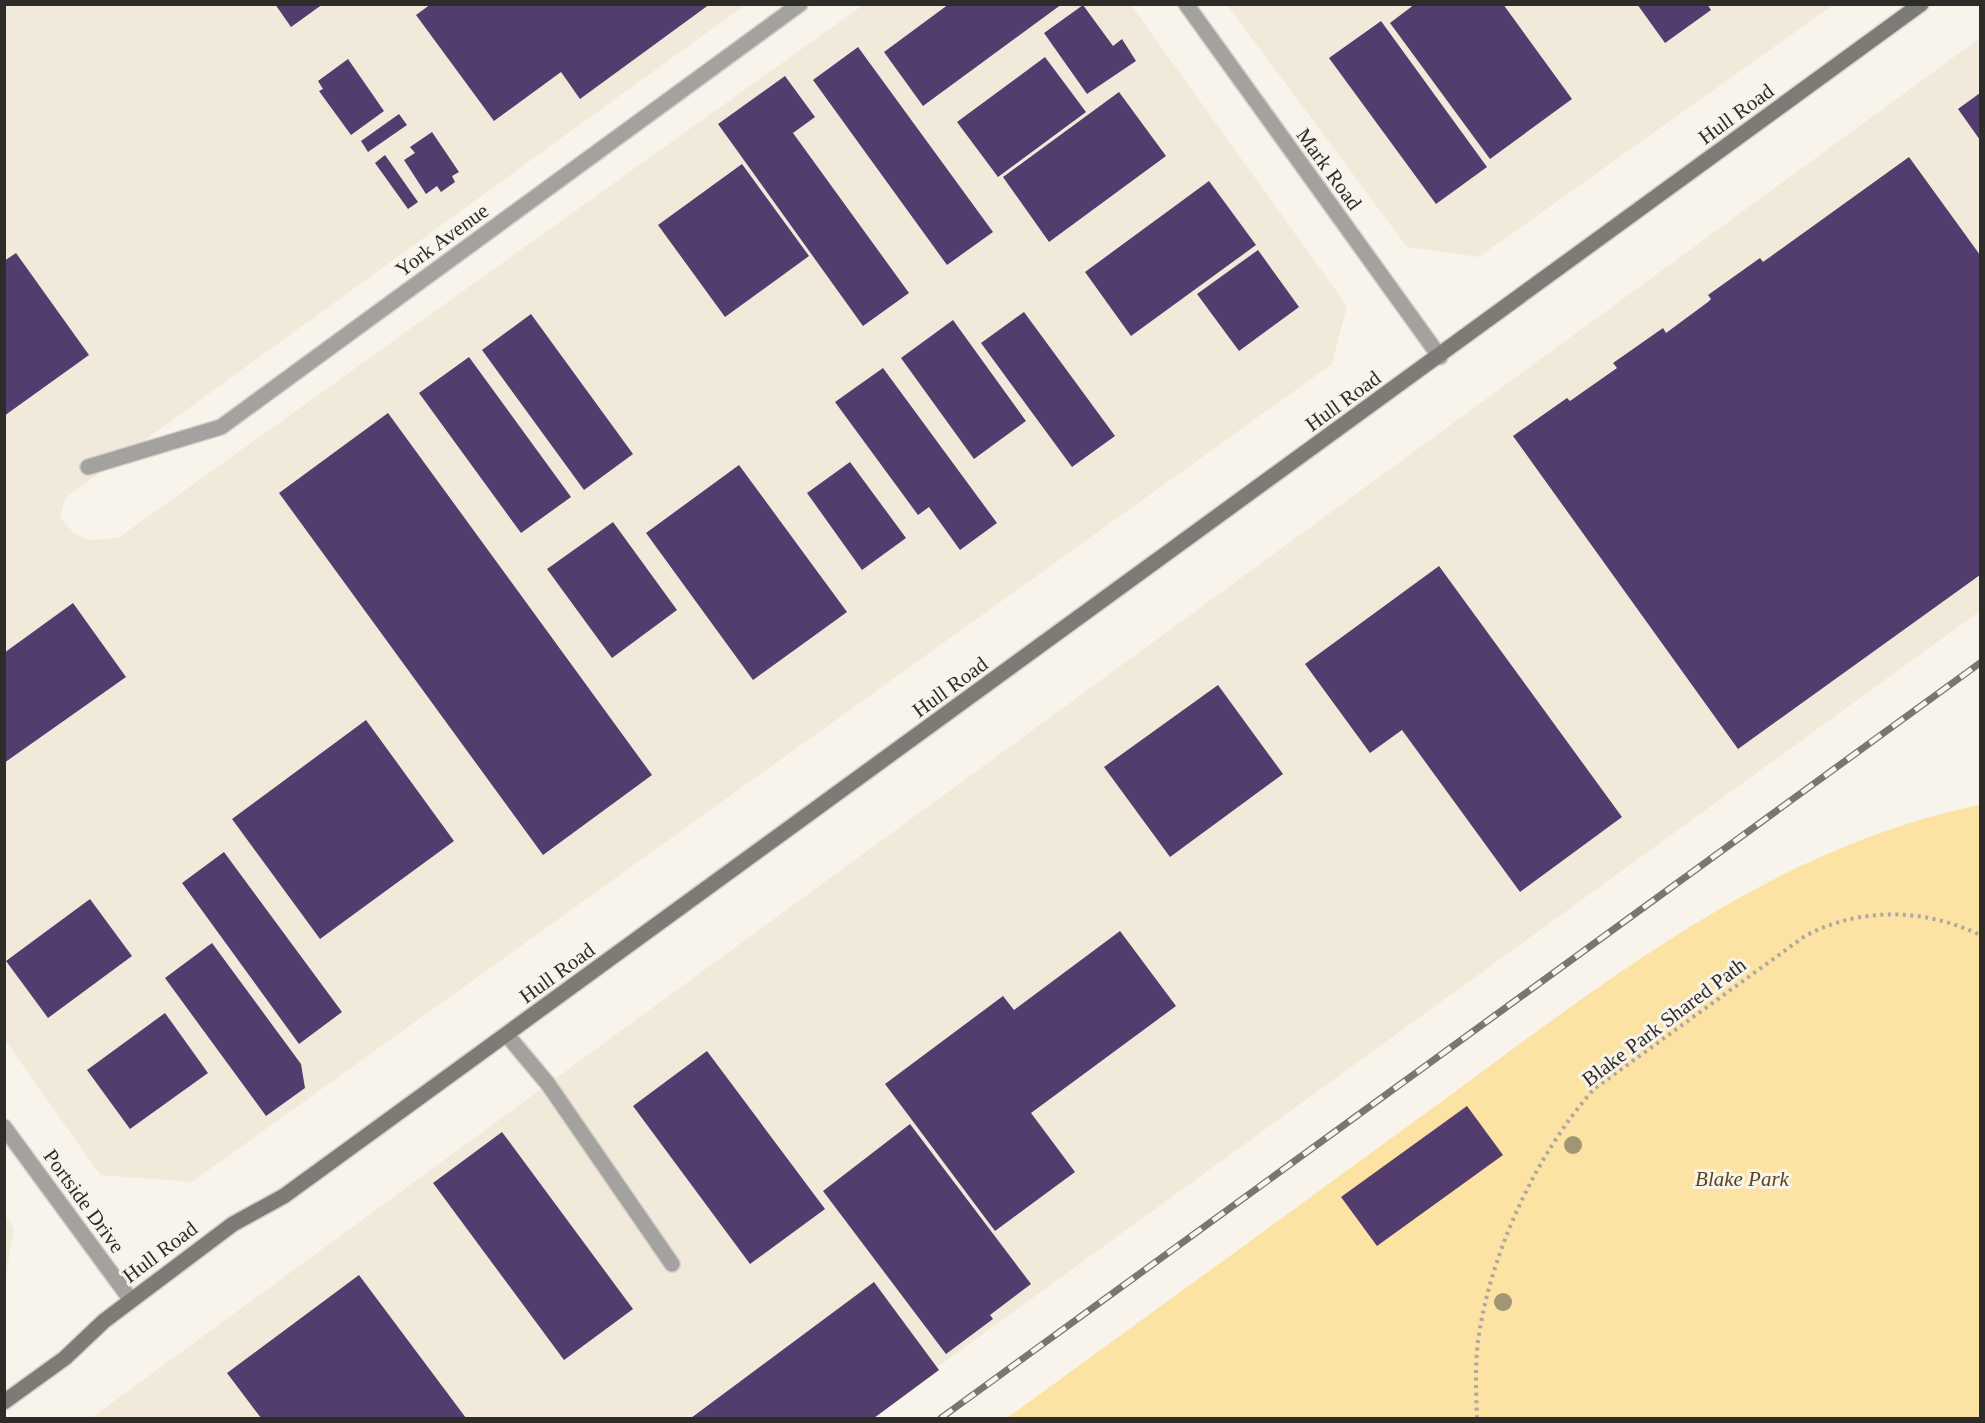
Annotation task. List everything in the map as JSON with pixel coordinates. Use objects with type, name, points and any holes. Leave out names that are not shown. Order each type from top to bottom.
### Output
[{"type":"main road","name":"Hull Road","points":[[4,1402],[64,1358],[131,1300],[233,1224],[284,1197],[1440,357],[1921,4]]},
{"type":"street","name":"York Avenue","points":[[88,467],[221,427],[800,4]]},
{"type":"street","name":"Mark Road","points":[[1185,4],[1440,357]]},
{"type":"street","points":[[507,1035],[548,1084],[672,1264]]},
{"type":"street","name":"Portside Drive","points":[[4,1127],[131,1300]]},
{"type":"path","name":"Blake Park Shared Path","points":[[1477,1419],[1478,1340],[1506,1237],[1525,1194],[1551,1146],[1573,1113],[1594,1089],[1795,943],[1824,926],[1873,915],[1903,915],[1932,918],[1980,935]]},
{"type":"shaded area","points":[[4,5],[745,5],[65,498],[60,518],[75,534],[89,540],[118,538],[863,5],[1131,5],[1347,306],[1332,364],[192,1182],[100,1175],[5,1040]]},
{"type":"shaded area","points":[[1227,5],[1833,5],[1479,257],[1407,247]]},
{"type":"shaded area","points":[[1980,38],[1980,611],[867,1418],[91,1418]]},
{"type":"shaded area","points":[[5,1215],[14,1228],[5,1281]]},
{"type":"green space","name":"Blake Park","points":[[1980,805],[1980,1418],[1007,1418],[1555,1018],[1688,928],[1757,888],[1828,854],[1902,825]]},
{"type":"building","points":[[275,4],[323,4],[291,27]]},
{"type":"building","points":[[431,4],[710,4],[580,99],[561,72],[494,121],[416,15]]},
{"type":"building","points":[[949,4],[1062,4],[923,106],[884,52]]},
{"type":"building","points":[[1415,4],[1503,4],[1572,99],[1490,159],[1390,23]]},
{"type":"building","points":[[1637,4],[1707,4],[1711,10],[1665,43]]},
{"type":"building","points":[[1083,5],[1113,46],[1122,39],[1136,61],[1087,94],[1044,33]]},
{"type":"building","points":[[1381,21],[1487,167],[1436,204],[1329,58]]},
{"type":"building","points":[[858,47],[993,232],[947,265],[813,80]]},
{"type":"building","points":[[1045,57],[1086,112],[998,177],[957,122]]},
{"type":"building","points":[[348,59],[384,111],[351,135],[319,91],[323,89],[318,81]]},
{"type":"building","points":[[785,76],[815,117],[793,133],[909,293],[863,326],[718,124]]},
{"type":"building","points":[[1119,92],[1166,156],[1049,242],[1003,177]]},
{"type":"building","points":[[1980,93],[1980,140],[1958,109]]},
{"type":"building","points":[[399,114],[407,125],[368,152],[361,141]]},
{"type":"building","points":[[432,132],[459,172],[452,176],[455,182],[441,192],[437,186],[426,194],[404,160],[415,153],[410,147]]},
{"type":"building","points":[[385,155],[418,202],[408,209],[375,163]]},
{"type":"building","points":[[1909,157],[1980,255],[1980,575],[1738,749],[1513,436],[1567,398],[1570,401],[1617,368],[1613,363],[1663,328],[1666,333],[1708,302],[1711,299],[1708,295],[1760,258],[1763,262]]},
{"type":"building","points":[[742,164],[809,256],[725,317],[658,225]]},
{"type":"building","points":[[1209,181],[1256,245],[1131,336],[1085,272]]},
{"type":"building","points":[[1258,250],[1299,307],[1239,351],[1197,294]]},
{"type":"building","points":[[16,253],[89,355],[4,416],[4,261]]},
{"type":"building","points":[[1024,312],[1115,436],[1072,467],[981,343]]},
{"type":"building","points":[[531,314],[633,454],[584,490],[482,350]]},
{"type":"building","points":[[953,320],[1026,421],[974,459],[901,358]]},
{"type":"building","points":[[469,357],[571,497],[521,533],[419,393]]},
{"type":"building","points":[[883,368],[997,523],[960,550],[929,507],[918,515],[835,402]]},
{"type":"building","points":[[388,413],[652,775],[543,855],[279,493]]},
{"type":"building","points":[[850,462],[906,538],[862,570],[807,493]]},
{"type":"building","points":[[739,465],[847,612],[753,680],[646,533]]},
{"type":"building","points":[[613,522],[677,610],[612,658],[547,569]]},
{"type":"building","points":[[1439,566],[1622,817],[1520,892],[1402,730],[1370,753],[1305,664]]},
{"type":"building","points":[[73,603],[126,677],[4,763],[4,653]]},
{"type":"building","points":[[1218,685],[1283,774],[1170,857],[1104,767]]},
{"type":"building","points":[[366,720],[454,841],[320,939],[232,819]]},
{"type":"building","points":[[224,852],[342,1012],[299,1044],[182,883]]},
{"type":"building","points":[[90,899],[132,956],[48,1018],[6,961]]},
{"type":"building","points":[[1120,931],[1176,1006],[1031,1113],[1075,1172],[995,1231],[885,1084],[1003,996],[1014,1010]]},
{"type":"building","points":[[212,943],[301,1064],[305,1088],[266,1116],[165,978]]},
{"type":"building","points":[[165,1013],[208,1073],[130,1129],[87,1070]]},
{"type":"building","points":[[707,1051],[825,1209],[750,1264],[633,1106]]},
{"type":"building","points":[[1467,1106],[1503,1155],[1377,1246],[1341,1197]]},
{"type":"building","points":[[910,1124],[1031,1284],[990,1315],[993,1319],[946,1354],[823,1191]]},
{"type":"building","points":[[502,1132],[633,1309],[564,1360],[433,1183]]},
{"type":"building","points":[[359,1275],[466,1418],[261,1418],[227,1373]]},
{"type":"building","points":[[874,1282],[939,1370],[874,1418],[691,1418]]},
{"type":"railway","points":[[941,1418],[1980,663]]}]
